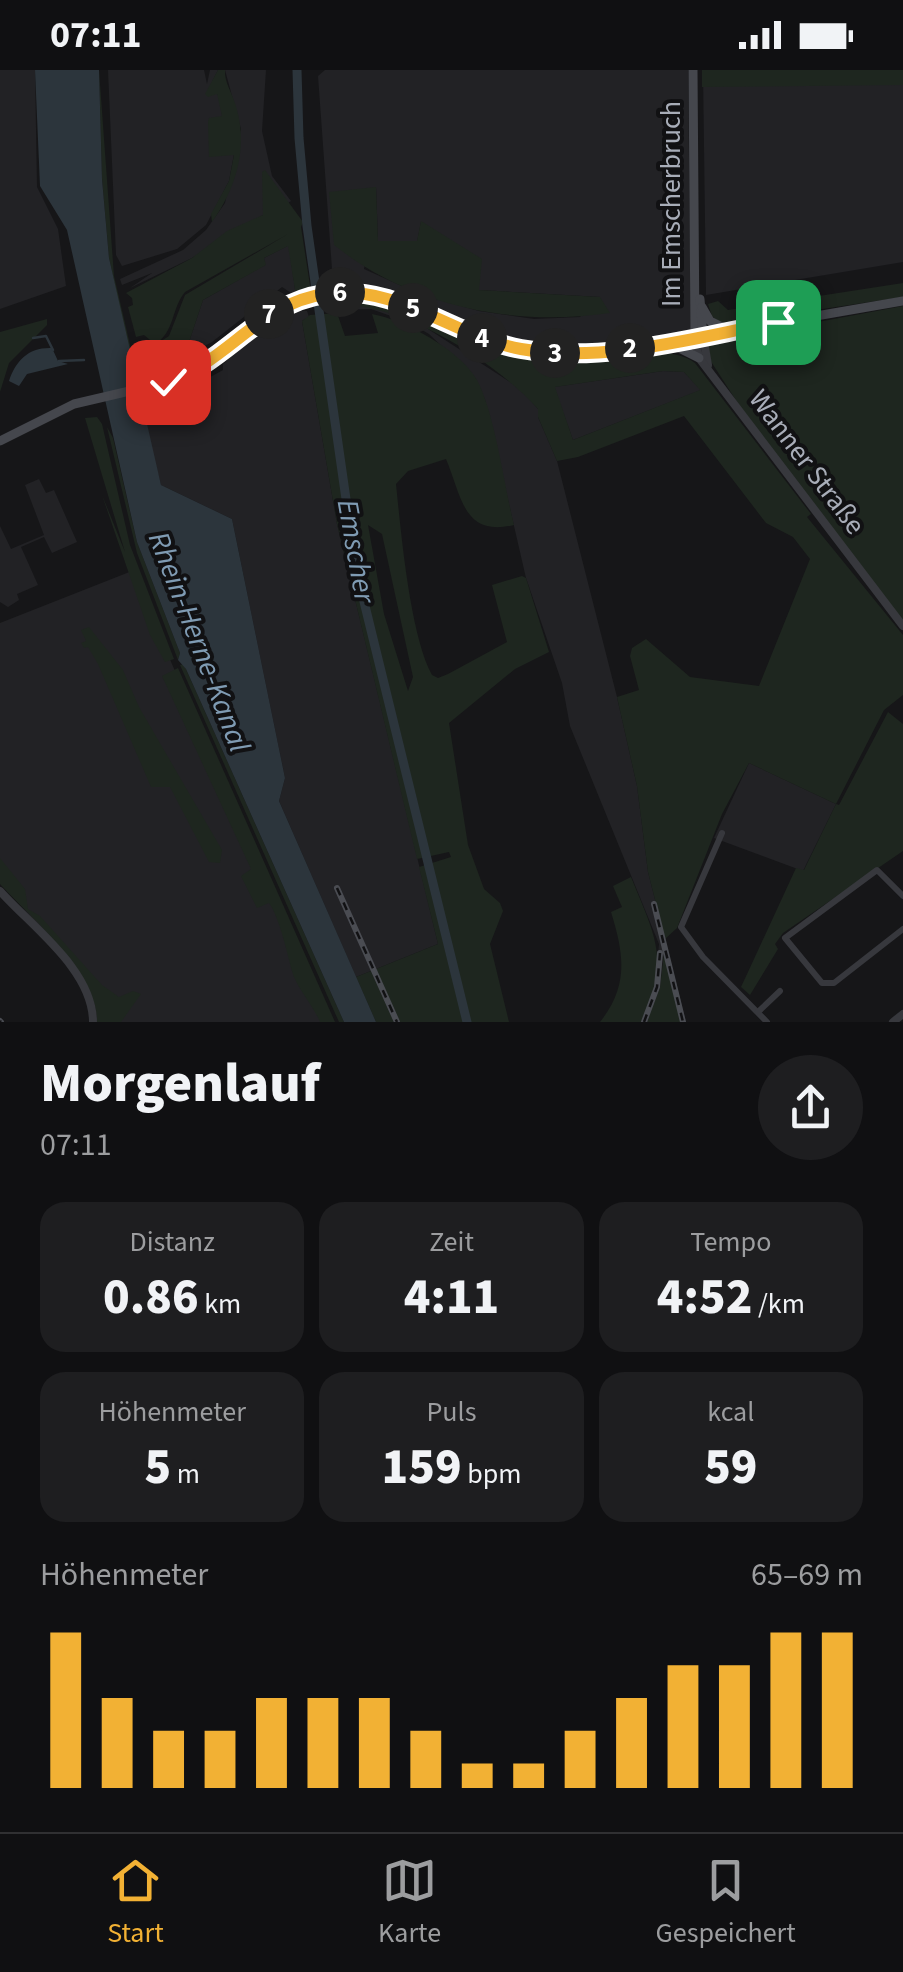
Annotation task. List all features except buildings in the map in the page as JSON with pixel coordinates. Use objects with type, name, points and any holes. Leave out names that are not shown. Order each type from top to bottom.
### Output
[{"type":"main road","name":"Im Emscherbruch","points":[[696,70],[699,337]]},
{"type":"main road","points":[[0,441],[64,407],[168,382],[200,368],[265,316],[300,300],[327,294],[384,297],[489,340],[538,352],[593,353],[903,301]]},
{"type":"main road","points":[[698,300],[710,320],[730,331]]},
{"type":"main road","points":[[666,342],[699,358]]},
{"type":"street","name":"Wanner Straße","points":[[699,337],[699,358],[903,626]]},
{"type":"street","name":"Wanner Straße","points":[[699,337],[711,374]]},
{"type":"street","points":[[722,833],[682,927],[704,957],[767,1022]]},
{"type":"street","points":[[903,896],[879,870],[785,938],[822,983],[834,983],[903,929]]},
{"type":"street","points":[[0,892],[80,980],[92,1005],[93,1022]]},
{"type":"street","points":[[758,1012],[780,991]]},
{"type":"street","points":[[893,1022],[903,1014]]},
{"type":"shaded area","points":[[0,70],[35,70],[37,187],[58,229],[66,286],[0,309]]},
{"type":"shaded area","points":[[99,70],[114,276],[144,405],[140,405],[109,258]]},
{"type":"shaded area","points":[[108,70],[204,70],[207,84],[210,70],[218,70],[206,94],[217,94],[222,116],[209,156],[234,154],[229,181],[206,225],[177,249],[122,266],[116,255]]},
{"type":"shaded area","points":[[218,70],[225,70],[241,140],[233,183],[212,222],[211,214],[229,181],[234,155],[209,157],[209,118],[222,116],[217,94],[205,94]]},
{"type":"shaded area","points":[[225,70],[266,70],[262,131],[272,176],[291,201],[287,204],[264,171],[263,215],[192,258],[130,288],[152,273],[122,285],[120,279],[183,250],[206,230],[225,203],[241,129]]},
{"type":"shaded area","points":[[325,70],[688,70],[691,331],[562,350],[519,345],[473,331],[403,298],[333,283],[318,76]],"holes":[[[376,187],[378,241],[417,242],[421,222],[479,290],[600,297],[580,317],[534,319],[479,311],[422,295],[364,269]]]},
{"type":"shaded area","points":[[702,70],[903,70],[903,85],[702,87]]},
{"type":"shaded area","points":[[703,70],[903,70],[903,262],[706,295]]},
{"type":"shaded area","points":[[265,170],[303,222],[311,292],[296,296],[288,246],[264,258],[266,265],[203,300],[184,357],[147,371],[140,360],[150,358],[152,347],[169,336],[185,295],[288,234],[185,292],[170,327],[155,344],[144,335],[136,337],[128,307],[133,305],[132,298],[126,293],[192,258],[227,231],[263,215]]},
{"type":"shaded area","points":[[376,187],[378,241],[417,241],[421,221],[482,259],[479,290],[600,297],[610,313],[573,317],[501,314],[465,308],[396,284],[334,245],[329,192]]},
{"type":"shaded area","points":[[289,245],[296,296],[282,287],[212,342],[184,357],[203,300],[265,265],[264,258]]},
{"type":"shaded area","points":[[903,283],[903,297],[721,324],[712,316],[708,304],[718,301],[728,310]]},
{"type":"shaded area","points":[[340,299],[394,308],[524,356],[569,360],[665,353],[695,363],[811,514],[807,517],[903,635],[903,695],[884,710],[836,804],[749,763],[722,814],[677,928],[665,939],[648,872],[637,786],[617,697],[639,690],[630,656],[632,648],[646,639],[690,677],[759,686],[810,559],[793,537],[766,523],[684,416],[578,457],[557,461],[538,409],[474,355],[393,314],[340,304]],"holes":[[[663,371],[684,372],[700,390],[573,440],[555,387]]]},
{"type":"shaded area","points":[[328,306],[377,307],[411,318],[521,389],[538,409],[557,461],[617,697],[637,786],[648,872],[686,1022],[681,1022],[663,953],[660,987],[647,1022],[641,1022],[655,986],[659,944],[570,726],[562,683],[526,578],[485,400],[475,378],[429,334],[408,322],[371,309],[329,310]]},
{"type":"shaded area","points":[[903,306],[903,622],[741,408],[710,360],[707,343]]},
{"type":"shaded area","points":[[295,310],[307,311],[309,317],[302,321],[337,524],[438,944],[376,969],[400,1022],[394,1022],[371,971],[356,977],[279,801],[285,778],[232,519],[161,485],[140,406],[174,397],[223,370],[223,364],[238,350]]},
{"type":"shaded area","points":[[337,313],[345,336],[378,333],[372,314],[415,330],[469,369],[489,411],[514,525],[497,527],[474,519],[461,500],[446,459],[408,471],[396,484],[412,610],[432,675],[438,678],[448,674],[507,642],[492,585],[522,576],[526,578],[549,652],[515,669],[449,723],[468,845],[484,889],[503,911],[490,944],[509,1022],[400,1022],[376,969],[438,944],[419,867],[451,857],[449,852],[417,859],[337,524],[302,321],[310,315]],"holes":[[[368,525],[382,534],[413,677],[408,691],[384,614]]]},
{"type":"shaded area","points":[[47,319],[47,325],[9,363],[0,392],[0,332]]},
{"type":"shaded area","points":[[663,371],[684,372],[701,390],[573,440],[554,387]]},
{"type":"shaded area","points":[[97,417],[102,424],[130,545],[174,659],[165,662],[150,635],[102,495],[125,552],[85,418]]},
{"type":"shaded area","points":[[107,427],[113,438],[137,542],[180,653],[178,660],[137,553]]},
{"type":"shaded area","points":[[39,479],[46,493],[54,490],[77,542],[52,553],[44,537],[21,547],[38,585],[17,594],[19,600],[8,607],[0,602],[0,526],[11,549],[44,535],[25,485]]},
{"type":"shaded area","points":[[132,571],[328,1022],[116,1022],[94,987],[0,882],[0,623]]},
{"type":"shaded area","points":[[89,627],[123,670],[139,707],[222,850],[220,863],[209,862],[170,787],[151,787],[98,664],[81,643],[86,641],[81,630]]},
{"type":"shaded area","points":[[184,664],[344,1022],[339,1022],[180,665]]},
{"type":"shaded area","points":[[178,668],[335,1022],[320,1022],[294,977],[273,909],[269,903],[257,908],[241,876],[251,869],[162,676]]},
{"type":"shaded area","points":[[888,712],[903,724],[903,851],[783,933],[775,944],[778,949],[750,995],[741,987],[796,868],[804,870]]},
{"type":"shaded area","points":[[749,763],[836,804],[803,871],[714,838]]},
{"type":"shaded area","points":[[0,858],[25,889],[28,909],[40,916],[102,985],[119,997],[133,991],[141,994],[121,1022],[97,1022],[87,985],[75,966],[0,884]]},
{"type":"shaded area","points":[[631,877],[653,932],[655,981],[641,1022],[600,1022],[620,982],[621,956],[611,912],[622,907],[613,886]]},
{"type":"shaded area","points":[[664,953],[681,1022],[647,1022],[660,987]]},
{"type":"shaded area","points":[[371,971],[394,1022],[376,1022],[356,977]]},
{"type":"water","name":"Rhein-Herne-Kanal","points":[[35,70],[99,70],[109,258],[161,485],[232,519],[285,778],[279,801],[376,1022],[344,1022],[186,669],[178,660],[180,653],[137,542],[67,230],[40,186]]},
{"type":"water","points":[[52,348],[58,361],[68,364],[27,374],[19,386],[9,381],[24,356]]},
{"type":"waterway","name":"Emscher","points":[[297,70],[307,226],[356,569],[467,1022]]},
{"type":"waterway","points":[[33,338],[46,336],[53,350]]},
{"type":"waterway","points":[[59,361],[84,360]]},
{"type":"railway","points":[[337,888],[397,1022]]},
{"type":"railway","points":[[654,904],[683,1022]]},
{"type":"railway","points":[[644,1022],[657,987],[660,953]]},
{"type":"route","points":[[168,382],[209,362],[282,306],[339,292],[384,297],[497,343],[560,354],[626,349],[778,322]]}]
